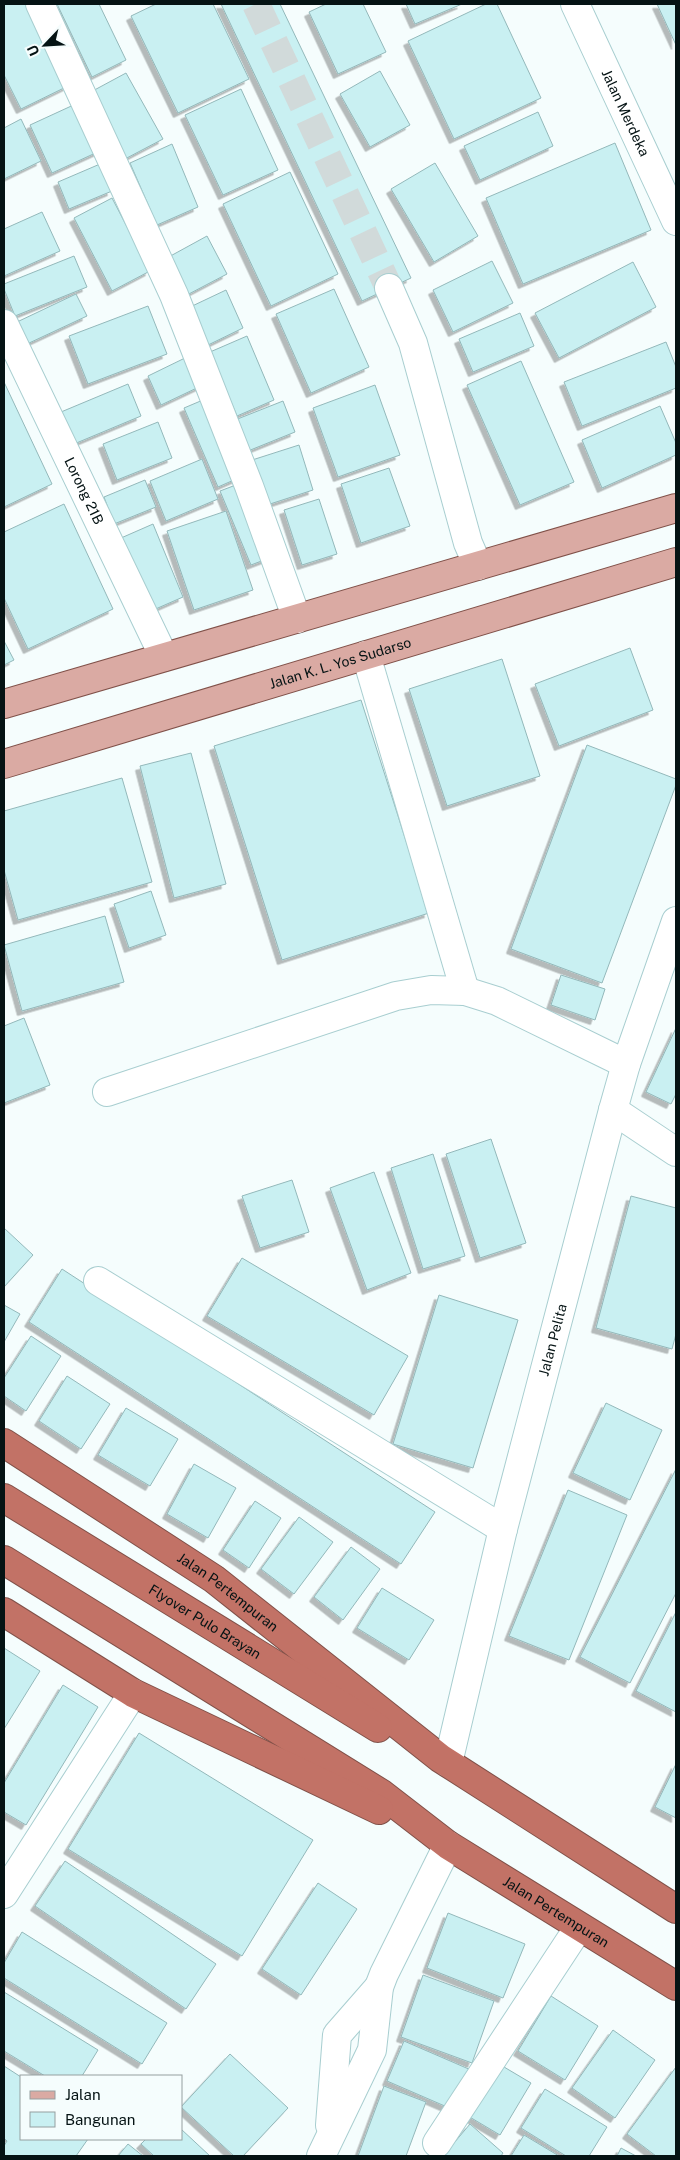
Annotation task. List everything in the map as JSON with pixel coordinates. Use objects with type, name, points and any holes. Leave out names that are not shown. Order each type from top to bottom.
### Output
[{"type":"highway","name":"Jalan Pertempuran","points":[[4,1443],[214,1579],[444,1760],[676,1909]]},
{"type":"highway","name":"Flyover Pulo Brayan","points":[[4,1498],[408,1746]]},
{"type":"highway","name":"Jalan Pertempuran","points":[[4,1560],[382,1794],[442,1841],[676,1986]]},
{"type":"highway","name":"Jalan Pertempuran","points":[[4,1612],[133,1693],[442,1841]]},
{"type":"highway","name":"Jalan Pertempuran","points":[[408,1746],[444,1760]]},
{"type":"main road","points":[[4,704],[676,508]]},
{"type":"main road","name":"Jalan K. L. Yos Sudarso","points":[[4,764],[676,562]]},
{"type":"street","points":[[40,4],[174,295],[250,486],[297,619]]},
{"type":"street","name":"Jalan Merdeka","points":[[575,4],[676,221]]},
{"type":"street","points":[[389,288],[413,343],[468,543],[478,566]]},
{"type":"street","name":"Lorong 21B","points":[[4,324],[164,657]]},
{"type":"street","points":[[366,655],[465,991]]},
{"type":"street","name":"Jalan Pelita","points":[[444,1760],[613,1110],[626,1064],[676,921]]},
{"type":"street","points":[[107,1092],[396,996],[431,990],[465,991],[497,1001],[626,1064]]},
{"type":"street","points":[[613,1110],[676,1152]]},
{"type":"street","points":[[98,1282],[503,1529]]},
{"type":"street","points":[[4,1894],[133,1693]]},
{"type":"street","points":[[325,2149],[372,2050],[379,1987],[442,1841]]},
{"type":"street","points":[[437,2143],[580,1927]]},
{"type":"street","points":[[325,2149],[337,2035],[379,1987]]},
{"type":"building","points":[[4,4],[26,4],[68,86],[21,109],[4,75]]},
{"type":"building","points":[[57,4],[99,4],[126,60],[92,77]]},
{"type":"building","points":[[156,4],[213,4],[249,79],[178,113],[131,16]]},
{"type":"building","points":[[221,4],[280,4],[411,278],[362,301]]},
{"type":"building","points":[[326,4],[363,4],[386,52],[338,74],[309,12]]},
{"type":"building","points":[[406,4],[462,4],[415,24]]},
{"type":"building","points":[[486,4],[497,4],[541,98],[454,139],[408,41]]},
{"type":"building","points":[[657,4],[676,4],[676,45]]},
{"type":"building","points":[[380,71],[410,125],[370,147],[340,94]]},
{"type":"building","points":[[126,73],[163,139],[123,160],[87,94]]},
{"type":"building","points":[[241,89],[278,170],[223,195],[185,115]]},
{"type":"building","points":[[80,102],[102,150],[52,173],[30,125]]},
{"type":"building","points":[[538,112],[553,146],[480,180],[464,146]]},
{"type":"building","points":[[21,119],[41,161],[4,179],[4,128]]},
{"type":"building","points":[[615,143],[651,230],[523,284],[486,198]]},
{"type":"building","points":[[172,144],[198,207],[157,225],[130,163]]},
{"type":"building","points":[[435,163],[478,236],[434,262],[391,189]]},
{"type":"building","points":[[100,164],[112,191],[69,209],[58,182]]},
{"type":"building","points":[[290,172],[338,274],[271,306],[223,204]]},
{"type":"building","points":[[112,198],[150,271],[112,291],[74,218]]},
{"type":"building","points":[[42,212],[60,251],[4,276],[4,229]]},
{"type":"building","points":[[207,236],[227,274],[185,296],[165,259]]},
{"type":"building","points":[[74,256],[87,287],[15,316],[4,289],[4,284]]},
{"type":"building","points":[[492,261],[513,303],[453,332],[433,290]]},
{"type":"building","points":[[633,262],[656,307],[559,358],[535,313]]},
{"type":"building","points":[[334,289],[369,367],[311,393],[276,314]]},
{"type":"building","points":[[226,290],[243,328],[206,346],[188,308]]},
{"type":"building","points":[[76,294],[87,316],[27,344],[17,322]]},
{"type":"building","points":[[148,306],[167,354],[88,384],[69,336]]},
{"type":"building","points":[[520,313],[534,346],[473,372],[459,339]]},
{"type":"building","points":[[247,336],[274,400],[237,416],[210,352]]},
{"type":"building","points":[[666,342],[676,367],[676,388],[582,426],[564,382]]},
{"type":"building","points":[[187,357],[201,386],[161,405],[148,376]]},
{"type":"building","points":[[521,361],[574,482],[520,505],[467,385]]},
{"type":"building","points":[[4,382],[52,484],[4,507]]},
{"type":"building","points":[[128,384],[141,416],[74,444],[61,412]]},
{"type":"building","points":[[375,385],[400,455],[338,477],[313,408]]},
{"type":"building","points":[[210,397],[243,476],[218,487],[184,408]]},
{"type":"building","points":[[283,401],[295,432],[248,451],[235,420]]},
{"type":"building","points":[[660,406],[676,443],[676,455],[602,488],[582,440]]},
{"type":"building","points":[[158,422],[172,458],[117,480],[103,444]]},
{"type":"building","points":[[299,445],[313,490],[264,506],[249,461]]},
{"type":"building","points":[[202,459],[218,499],[166,521],[150,481]]},
{"type":"building","points":[[389,468],[410,526],[361,543],[341,484]]},
{"type":"building","points":[[145,480],[156,507],[114,524],[104,497]]},
{"type":"building","points":[[241,483],[272,557],[251,565],[220,491]]},
{"type":"building","points":[[319,499],[337,554],[302,565],[284,510]]},
{"type":"building","points":[[64,504],[113,609],[28,649],[4,598],[4,532]]},
{"type":"building","points":[[226,511],[253,590],[194,610],[167,531]]},
{"type":"building","points":[[153,524],[183,597],[151,611],[121,538]]},
{"type":"building","points":[[4,641],[14,660],[4,665]]},
{"type":"building","points":[[630,648],[653,710],[559,746],[535,684]]},
{"type":"building","points":[[502,659],[540,776],[447,806],[409,689]]},
{"type":"building","points":[[361,700],[429,913],[282,960],[214,746]]},
{"type":"building","points":[[587,745],[676,779],[676,785],[602,983],[511,949]]},
{"type":"building","points":[[191,753],[226,884],[174,898],[140,766]]},
{"type":"building","points":[[122,778],[152,882],[18,920],[4,870],[4,811]]},
{"type":"building","points":[[151,891],[166,935],[129,948],[114,904]]},
{"type":"building","points":[[105,916],[124,982],[22,1011],[4,945]]},
{"type":"building","points":[[561,975],[605,989],[595,1020],[551,1005]]},
{"type":"building","points":[[24,1018],[50,1085],[4,1103],[4,1026]]},
{"type":"building","points":[[676,1028],[676,1094],[671,1104],[646,1092]]},
{"type":"building","points":[[491,1139],[526,1243],[480,1258],[446,1154]]},
{"type":"building","points":[[433,1154],[465,1256],[423,1269],[391,1168]]},
{"type":"building","points":[[374,1172],[411,1273],[367,1290],[330,1188]]},
{"type":"building","points":[[292,1180],[309,1232],[260,1248],[242,1196]]},
{"type":"building","points":[[631,1196],[676,1208],[676,1334],[672,1349],[596,1328]]},
{"type":"building","points":[[4,1228],[33,1255],[4,1287]]},
{"type":"building","points":[[242,1258],[408,1356],[374,1415],[207,1316]]},
{"type":"building","points":[[62,1269],[435,1512],[401,1564],[29,1322]]},
{"type":"building","points":[[439,1295],[518,1320],[473,1468],[393,1444]]},
{"type":"building","points":[[4,1305],[20,1314],[4,1342]]},
{"type":"building","points":[[31,1336],[61,1356],[26,1411],[4,1396],[4,1378]]},
{"type":"building","points":[[67,1376],[110,1404],[81,1449],[39,1421]]},
{"type":"building","points":[[606,1403],[662,1430],[630,1500],[573,1473]]},
{"type":"building","points":[[126,1408],[178,1439],[150,1486],[98,1455]]},
{"type":"building","points":[[194,1464],[236,1488],[208,1538],[167,1514]]},
{"type":"building","points":[[676,1469],[676,1593],[630,1683],[580,1657]]},
{"type":"building","points":[[568,1490],[627,1515],[569,1660],[509,1636]]},
{"type":"building","points":[[255,1501],[281,1518],[249,1568],[223,1550]]},
{"type":"building","points":[[299,1517],[333,1542],[294,1594],[261,1569]]},
{"type":"building","points":[[351,1547],[380,1569],[343,1620],[314,1597]]},
{"type":"building","points":[[382,1588],[434,1620],[409,1660],[357,1628]]},
{"type":"building","points":[[676,1612],[676,1712],[636,1691]]},
{"type":"building","points":[[4,1648],[40,1671],[4,1729]]},
{"type":"building","points":[[63,1685],[98,1707],[26,1825],[4,1812],[4,1783]]},
{"type":"building","points":[[139,1733],[313,1840],[242,1956],[68,1849]]},
{"type":"building","points":[[676,1764],[676,1818],[655,1807]]},
{"type":"building","points":[[65,1861],[216,1964],[186,2009],[35,1906]]},
{"type":"building","points":[[318,1883],[357,1909],[301,1995],[262,1969]]},
{"type":"building","points":[[448,1913],[525,1944],[503,1998],[427,1968]]},
{"type":"building","points":[[22,1932],[167,2023],[142,2064],[4,1978],[4,1963]]},
{"type":"building","points":[[423,1975],[494,2001],[472,2063],[401,2037]]},
{"type":"building","points":[[4,1992],[98,2050],[83,2075],[43,2075],[4,2051]]},
{"type":"building","points":[[551,1996],[598,2026],[565,2080],[518,2051]]},
{"type":"building","points":[[613,2030],[655,2060],[615,2118],[572,2088]]},
{"type":"building","points":[[404,2041],[471,2070],[454,2110],[387,2081]]},
{"type":"building","points":[[230,2054],[288,2108],[243,2156],[234,2156],[182,2106]]},
{"type":"building","points":[[499,2064],[531,2083],[500,2135],[468,2116]]},
{"type":"building","points":[[4,2066],[20,2076],[20,2140],[87,2140],[76,2156],[4,2156],[4,2146],[7,2141],[4,2138]]},
{"type":"building","points":[[676,2067],[676,2156],[656,2156],[627,2134]]},
{"type":"building","points":[[384,2086],[426,2102],[406,2156],[358,2156]]},
{"type":"building","points":[[545,2089],[607,2127],[589,2156],[566,2156],[521,2128]]},
{"type":"building","points":[[470,2124],[503,2153],[501,2156],[443,2156]]},
{"type":"building","points":[[182,2130],[210,2156],[154,2156],[141,2144],[145,2140],[182,2140]]},
{"type":"building","points":[[524,2135],[559,2156],[511,2156]]},
{"type":"building","points":[[128,2144],[143,2156],[118,2156]]},
{"type":"building","points":[[621,2148],[636,2156],[617,2156]]},
{"type":"tunnel","points":[[256,4],[389,288]]}]
